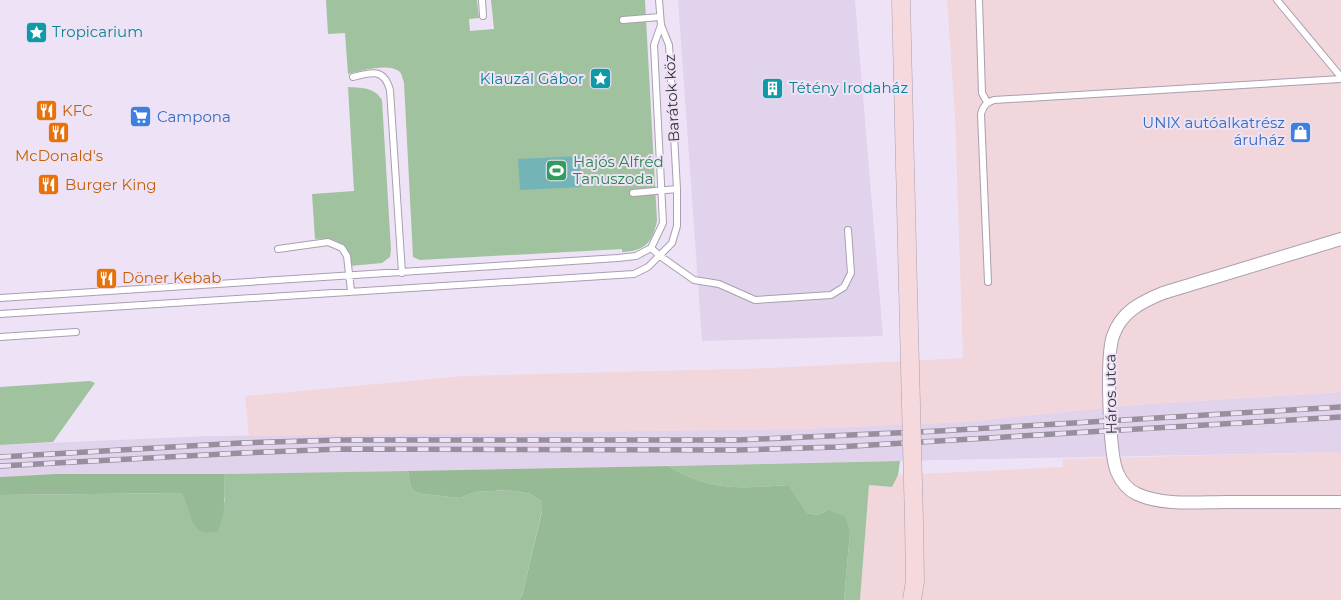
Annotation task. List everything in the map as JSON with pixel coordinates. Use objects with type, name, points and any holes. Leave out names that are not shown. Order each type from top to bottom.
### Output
[{"type":"street","points":[[901,0],[915,581],[912,600]]},
{"type":"street","name":"Háros utca","points":[[1341,239],[1163,293],[1135,306],[1126,314],[1113,335],[1109,364],[1113,456],[1121,479],[1134,493],[1146,498],[1177,502],[1341,502]]},
{"type":"lane","points":[[482,0],[483,16]]},
{"type":"lane","name":"Barátok köz","points":[[0,314],[634,274],[648,267],[672,243],[677,226],[677,189],[669,45],[661,25],[659,0]]},
{"type":"lane","points":[[979,0],[982,93],[987,102]]},
{"type":"lane","points":[[1277,0],[1341,78]]},
{"type":"lane","points":[[623,20],[660,17]]},
{"type":"lane","name":"Barátok köz","points":[[651,248],[662,223],[654,45],[661,25]]},
{"type":"lane","points":[[353,77],[368,73],[382,75],[388,80],[402,273]]},
{"type":"lane","points":[[988,282],[980,114],[987,102],[994,100],[1341,78]]},
{"type":"lane","points":[[633,193],[677,189]]},
{"type":"lane","points":[[0,298],[618,258],[636,256],[651,248],[694,280],[719,284],[755,300],[831,295],[844,287],[851,273],[848,230]]},
{"type":"lane","points":[[278,249],[328,242],[342,248],[347,256],[351,291]]},
{"type":"lane","points":[[0,337],[76,332]]},
{"type":"shaded area","points":[[326,0],[477,0],[479,18],[469,19],[470,31],[494,29],[491,0],[645,0],[657,221],[650,240],[642,248],[622,252],[622,249],[420,260],[413,257],[404,83],[402,76],[395,69],[382,67],[348,74],[345,33],[328,34]]},
{"type":"shaded area","points":[[678,0],[855,0],[883,336],[702,341]]},
{"type":"shaded area","points":[[947,0],[1341,0],[1341,392],[1133,405],[963,422],[802,429],[249,436],[245,396],[463,376],[770,368],[963,358],[955,116]]},
{"type":"shaded area","points":[[348,87],[372,90],[382,100],[391,250],[390,257],[382,263],[350,266],[345,252],[339,243],[330,239],[315,239],[312,194],[354,191]]},
{"type":"shaded area","points":[[579,156],[581,187],[520,190],[518,159]]},
{"type":"shaded area","points":[[90,381],[95,383],[53,442],[0,445],[0,387]]},
{"type":"shaded area","points":[[1341,392],[1341,452],[408,471],[55,474],[0,477],[0,445],[209,436],[802,429],[963,422],[1133,405]]},
{"type":"shaded area","points":[[1341,452],[1341,600],[860,600],[869,485],[891,487],[898,475],[1063,467],[1063,459]]},
{"type":"shaded area","points":[[900,461],[898,475],[892,487],[869,485],[860,600],[844,600],[850,532],[828,510],[818,515],[807,513],[789,485],[741,487],[713,484],[668,466]]},
{"type":"shaded area","points":[[668,466],[713,484],[741,487],[789,485],[807,513],[818,515],[828,510],[845,517],[850,532],[844,600],[519,600],[522,596],[542,511],[542,502],[531,494],[508,490],[475,492],[460,498],[423,494],[415,492],[411,488],[408,471]]},
{"type":"shaded area","points":[[408,471],[411,488],[415,492],[423,494],[460,498],[475,492],[508,490],[531,494],[542,502],[542,510],[522,596],[519,600],[0,600],[0,495],[183,493],[191,517],[225,502],[224,474]]},
{"type":"shaded area","points":[[55,474],[224,474],[225,489],[221,524],[218,531],[209,533],[197,528],[182,493],[0,495],[0,477]]},
{"type":"railway","points":[[0,457],[241,443],[340,440],[738,440],[939,431],[1341,407]]},
{"type":"railway","points":[[0,466],[340,449],[738,450],[837,447],[1341,417]]},
{"type":"place","name":"Tropicarium","points":[[36,32]]},
{"type":"place","name":"Klauzál Gábor","points":[[600,79]]},
{"type":"place","name":"Tétény Irodaház","points":[[773,88]]},
{"type":"place","name":"KFC","points":[[46,111]]},
{"type":"place","name":"Campona","points":[[141,117]]},
{"type":"place","name":"UNIX autóalkatrész áruház","points":[[1301,132]]},
{"type":"place","name":"McDonald's","points":[[59,133]]},
{"type":"place","name":"Hajós Alfréd Tanuszoda","points":[[557,171]]},
{"type":"place","name":"Burger King","points":[[49,185]]},
{"type":"place","name":"Döner Kebab","points":[[106,278]]}]
